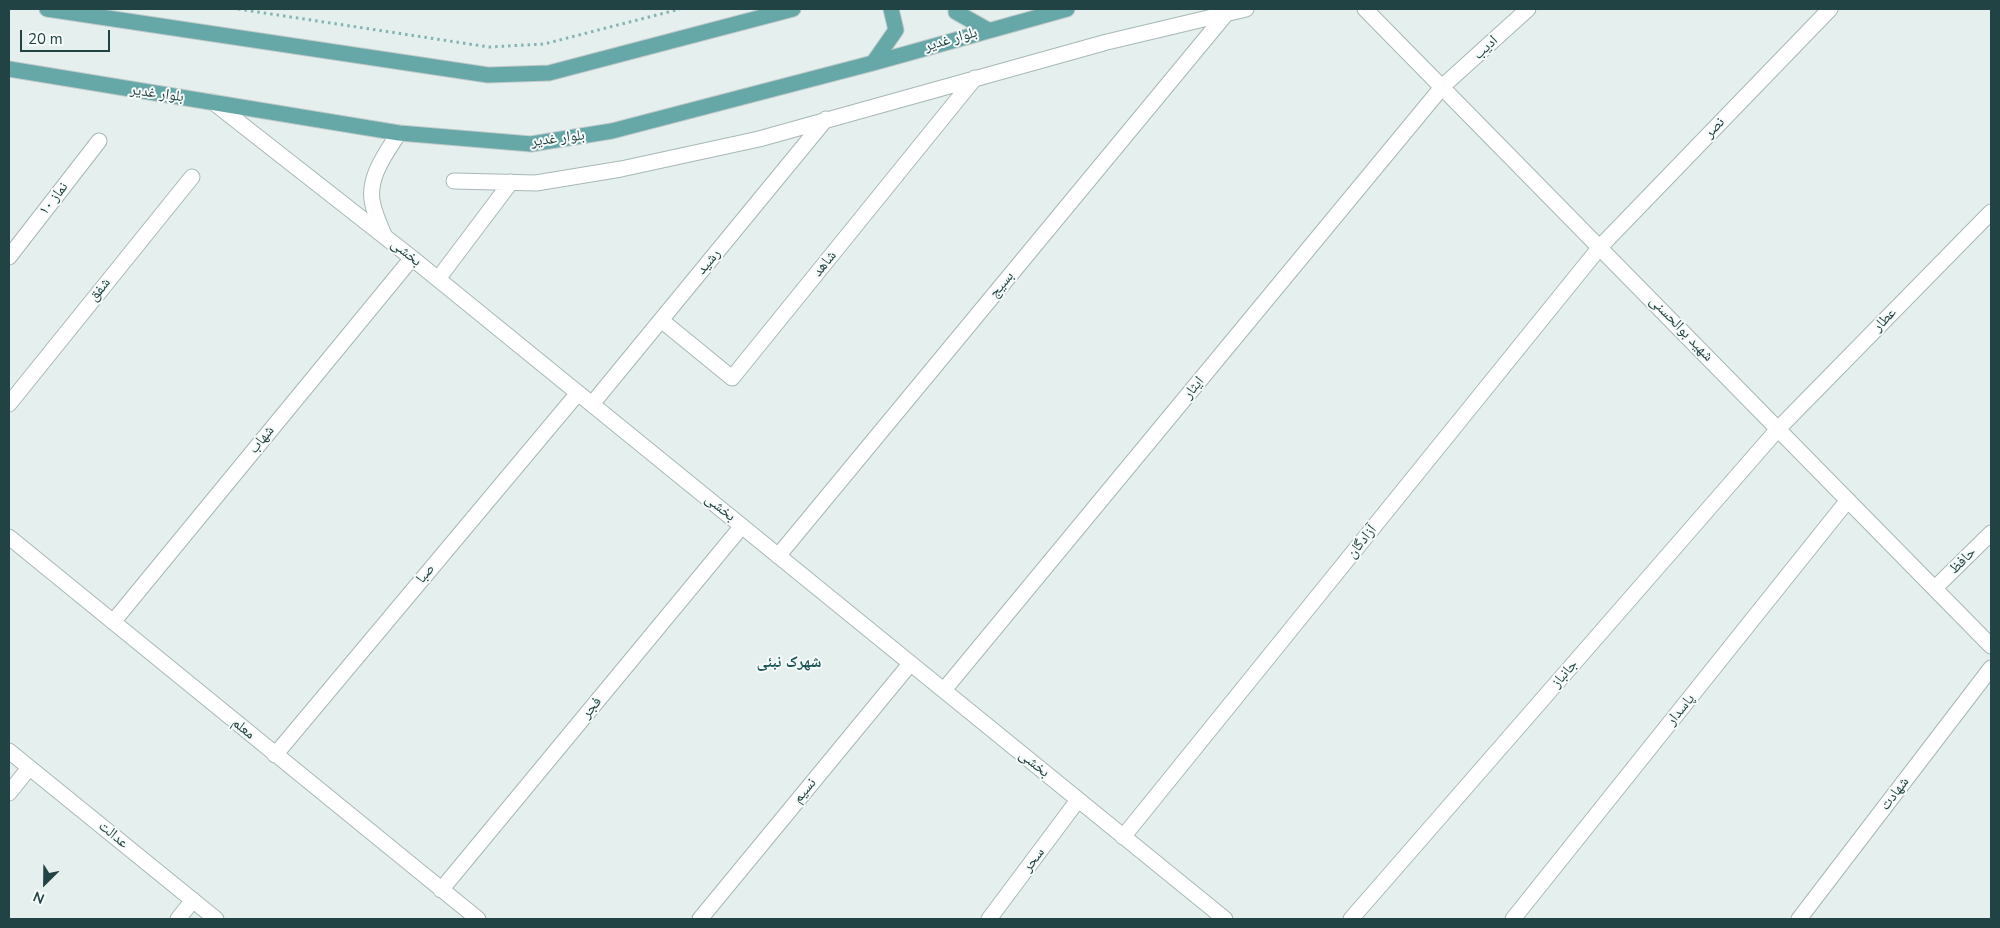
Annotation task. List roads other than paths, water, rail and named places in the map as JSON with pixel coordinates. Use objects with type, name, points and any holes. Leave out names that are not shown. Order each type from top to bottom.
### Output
[{"type":"main road","points":[[47,9],[488,76],[549,73],[793,9]]},
{"type":"main road","points":[[873,63],[896,30],[891,9]]},
{"type":"main road","points":[[956,9],[956,12],[988,30]]},
{"type":"main road","name":"بلوار غدیر","points":[[9,69],[399,133],[531,144],[612,131],[873,63],[1067,9]]},
{"type":"street","points":[[454,181],[536,183],[621,170],[759,139],[1107,42],[1246,9]]},
{"type":"street","name":"ادیب","points":[[1443,86],[1528,9]]},
{"type":"street","name":"نصر","points":[[1600,247],[1830,9]]},
{"type":"street","name":"شهید بوالحسنی","points":[[1369,10],[1991,646]]},
{"type":"street","name":"بسیج","points":[[778,556],[1226,14]]},
{"type":"street","name":"شاهد","points":[[660,320],[732,378],[975,78]]},
{"type":"street","name":"ایثار","points":[[944,690],[1443,86]]},
{"type":"street","name":"بخشی","points":[[213,102],[384,235],[1225,919]]},
{"type":"street","name":"رشید","points":[[592,404],[826,120]]},
{"type":"street","points":[[384,235],[372,203],[373,178],[399,133]]},
{"type":"street","name":"نماز ۱۰","points":[[9,257],[99,141]]},
{"type":"street","name":"شفق","points":[[9,404],[192,177]]},
{"type":"street","points":[[438,279],[511,182]]},
{"type":"street","name":"عطار","points":[[1778,429],[1991,212]]},
{"type":"street","name":"آزادگان","points":[[1123,837],[1600,247]]},
{"type":"street","name":"شهاب","points":[[113,622],[412,258]]},
{"type":"street","name":"صبا","points":[[275,754],[578,393]]},
{"type":"street","name":"جانباز","points":[[1352,919],[1778,429]]},
{"type":"street","name":"پاسدار","points":[[1513,919],[1848,500]]},
{"type":"street","name":"فجر","points":[[441,890],[742,526]]},
{"type":"street","name":"حافظ","points":[[1935,588],[1991,533]]},
{"type":"street","name":"معلم","points":[[9,537],[478,919]]},
{"type":"street","name":"نسیم","points":[[700,919],[910,664]]},
{"type":"street","name":"شهادت","points":[[1799,919],[1991,668]]},
{"type":"street","name":"عدالت","points":[[9,752],[216,919]]},
{"type":"street","points":[[9,792],[29,768]]},
{"type":"street","name":"سحر","points":[[989,919],[1078,800]]},
{"type":"street","points":[[178,919],[193,900]]},
{"type":"district","name":"شهرک نبئی","points":[[789,663]]}]
